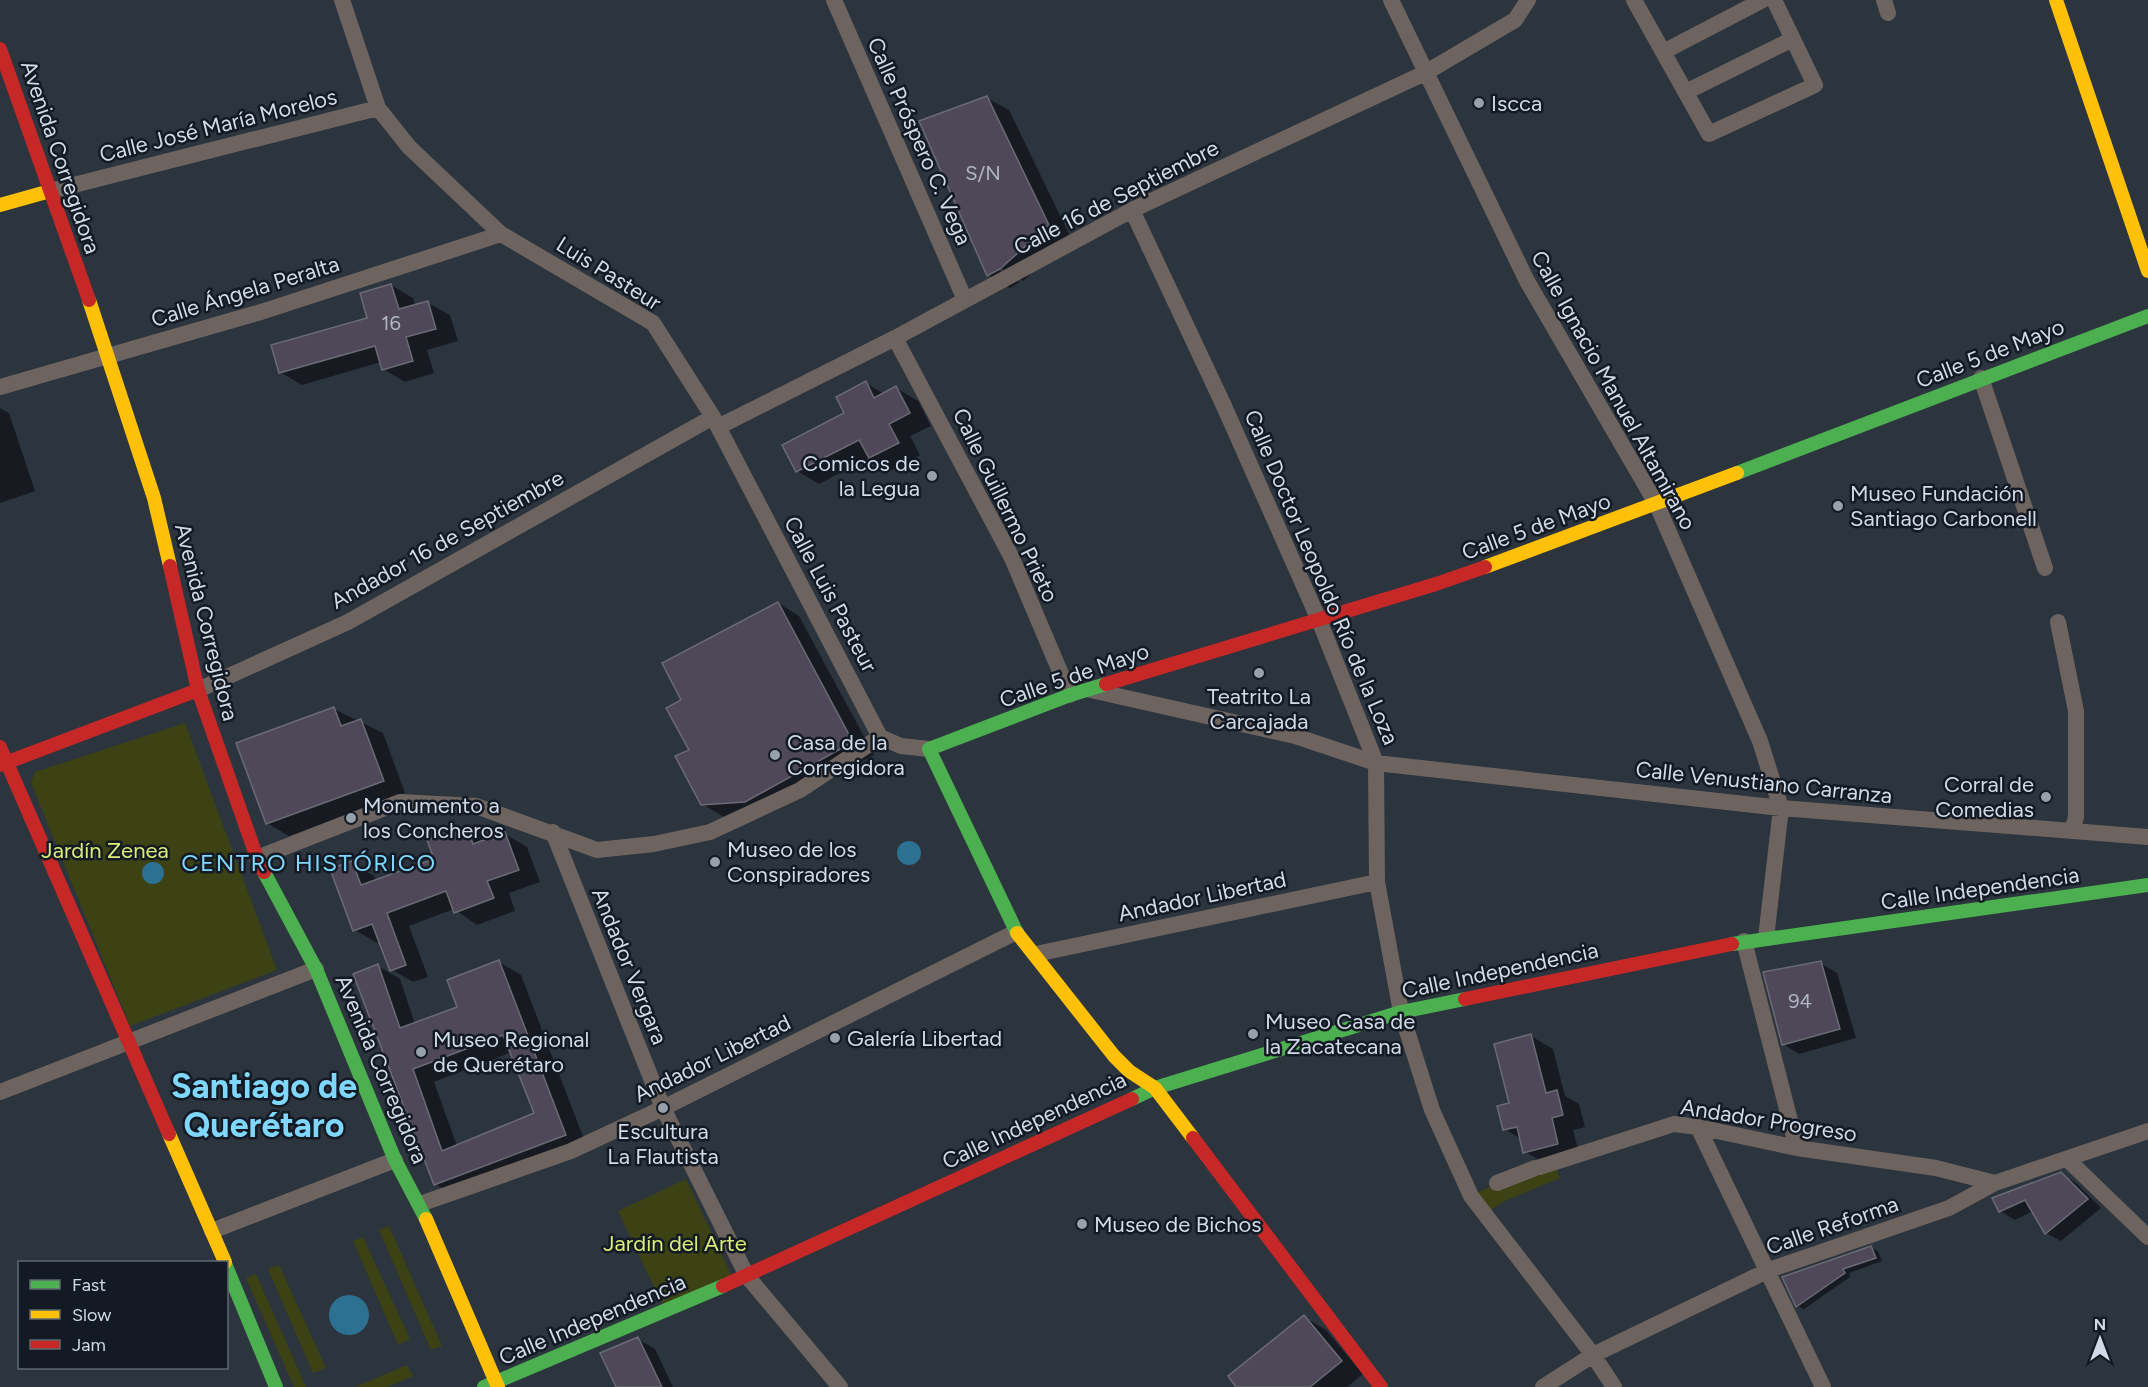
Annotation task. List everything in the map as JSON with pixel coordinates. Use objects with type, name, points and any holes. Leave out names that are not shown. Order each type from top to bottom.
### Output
[{"type":"street","points":[[342,0],[378,108]]},
{"type":"street","name":"Calle Próspero C. Vega","points":[[834,0],[965,300]]},
{"type":"street","name":"Calle Ignacio Manuel Altamirano","points":[[1391,0],[1527,281],[1657,505],[1760,741],[1781,808]]},
{"type":"street","name":"Calle 16 de Septiembre","points":[[715,422],[895,338],[1132,210],[1425,73],[1515,20],[1528,0]]},
{"type":"street","points":[[1634,0],[1709,134],[1815,85],[1774,0]]},
{"type":"street","points":[[1663,52],[1763,0]]},
{"type":"street","points":[[2056,0],[2065,33],[2148,271]]},
{"type":"street","points":[[1686,92],[1793,39]]},
{"type":"street","name":"Avenida Corregidora","points":[[0,49],[109,355],[154,498],[198,690],[257,858],[316,969],[395,1160],[420,1204],[493,1385]]},
{"type":"street","name":"Calle José María Morelos","points":[[0,205],[378,108]]},
{"type":"street","name":"Luis Pasteur","points":[[378,108],[409,147],[501,234],[653,323],[715,422]]},
{"type":"street","name":"Calle Doctor Leopoldo Río de la Loza","points":[[1132,210],[1224,406],[1319,620],[1376,763],[1377,882],[1401,1012],[1432,1110],[1471,1196],[1593,1355],[1614,1387]]},
{"type":"street","name":"Calle Ángela Peralta","points":[[0,387],[261,312],[501,234]]},
{"type":"street","name":"Calle 5 de Mayo","points":[[929,749],[1070,695],[1436,584],[1657,505],[1981,378],[2148,316]]},
{"type":"street","name":"Calle Guillermo Prieto","points":[[895,338],[1012,558],[1070,695]]},
{"type":"street","points":[[1981,378],[2045,568]]},
{"type":"street","name":"Andador 16 de Septiembre","points":[[198,690],[348,622],[715,422]]},
{"type":"street","name":"Calle Luis Pasteur","points":[[715,422],[880,737]]},
{"type":"street","points":[[2058,622],[2076,711],[2076,817],[2072,831]]},
{"type":"street","name":"Calle Venustiano Carranza","points":[[1089,689],[1295,736],[1376,763],[1781,808],[2148,837]]},
{"type":"street","points":[[3,764],[198,690]]},
{"type":"street","points":[[562,856],[654,844],[710,832],[800,790],[880,737],[901,746],[929,749],[1016,932],[1036,954],[1114,1056],[1129,1071],[1155,1088],[1381,1387]]},
{"type":"street","points":[[0,747],[3,764],[225,1261]]},
{"type":"street","points":[[257,858],[400,802],[476,806],[553,832],[597,850]]},
{"type":"street","points":[[1766,938],[1781,808]]},
{"type":"street","name":"Andador Vergara","points":[[553,832],[663,1108],[747,1276],[840,1387]]},
{"type":"street","name":"Andador Libertad","points":[[1036,954],[1377,882]]},
{"type":"street","name":"Calle Independencia","points":[[493,1385],[747,1276],[1155,1088],[1401,1012],[1744,941],[2148,885]]},
{"type":"street","name":"Andador Libertad","points":[[420,1204],[571,1150],[663,1108],[1016,932]]},
{"type":"street","points":[[1744,941],[1797,1148]]},
{"type":"street","points":[[0,1092],[316,969]]},
{"type":"street","name":"Andador Progreso","points":[[1497,1183],[1674,1124],[1698,1126],[1797,1148],[1936,1168],[1995,1183]]},
{"type":"street","points":[[1698,1126],[1769,1270],[1822,1387]]},
{"type":"street","name":"Calle Reforma","points":[[1543,1387],[1593,1355],[1769,1270],[1949,1208],[1995,1183],[2148,1131]]},
{"type":"street","points":[[2067,1159],[2148,1237]]},
{"type":"street","points":[[213,1231],[395,1160]]},
{"type":"street","points":[[228,1269],[276,1387]]},
{"type":"green space","name":"Jardín Zenea","points":[[185,723],[277,970],[130,1026],[31,783],[35,772]],"holes":[[[155,862],[161,865],[164,876],[155,884],[144,879],[144,867]]]},
{"type":"green space","points":[[1554,1163],[1560,1178],[1505,1201],[1483,1215],[1471,1196],[1497,1183]]},
{"type":"green space","name":"Jardín del Arte","points":[[686,1179],[732,1276],[664,1308],[618,1211]]},
{"type":"green space","points":[[389,1226],[442,1346],[431,1350],[379,1230]]},
{"type":"green space","points":[[363,1237],[410,1339],[398,1345],[353,1241]]},
{"type":"green space","points":[[279,1265],[326,1368],[313,1373],[268,1269]]},
{"type":"green space","points":[[256,1274],[306,1387],[294,1387],[246,1278]]},
{"type":"green space","points":[[407,1365],[413,1376],[387,1387],[355,1387]]},
{"type":"water","points":[[909,841],[918,844],[921,853],[918,862],[909,865],[900,862],[897,853],[900,844]]},
{"type":"water","points":[[153,862],[161,865],[164,873],[161,881],[153,884],[145,881],[142,873],[145,865]]},
{"type":"water","points":[[349,1295],[363,1301],[369,1315],[363,1329],[349,1335],[335,1329],[329,1315],[335,1301]]},
{"type":"building","points":[[987,96],[1049,225],[1000,269],[987,276],[919,121]]},
{"type":"building","points":[[391,284],[399,309],[428,301],[436,329],[406,337],[413,361],[382,370],[375,346],[279,373],[271,345],[367,318],[360,293]]},
{"type":"building","points":[[866,381],[874,398],[896,386],[910,413],[889,424],[899,443],[869,458],[859,440],[796,472],[782,445],[844,413],[836,397]]},
{"type":"building","points":[[778,602],[853,742],[745,802],[701,805],[675,756],[689,750],[666,708],[681,700],[662,663]]},
{"type":"building","points":[[334,707],[341,726],[361,719],[384,781],[266,824],[236,743]]},
{"type":"building","points":[[467,826],[473,844],[505,832],[519,870],[487,881],[494,898],[454,913],[446,891],[387,913],[406,965],[390,971],[372,924],[353,931],[330,869],[352,861],[361,885],[434,859],[427,840]]},
{"type":"building","name":"Museo Regional de Querétaro","points":[[499,960],[566,1135],[434,1185],[353,974],[378,964],[400,1028],[457,1007],[447,980]],"holes":[[[503,1035],[534,1113],[442,1151],[413,1069]]]},
{"type":"building","points":[[1821,961],[1840,1029],[1782,1045],[1763,972]]},
{"type":"building","points":[[1531,1034],[1546,1093],[1557,1090],[1563,1115],[1552,1118],[1558,1144],[1523,1153],[1517,1127],[1503,1130],[1497,1106],[1509,1103],[1494,1044]]},
{"type":"building","points":[[2061,1172],[2088,1199],[2045,1234],[2025,1200],[1999,1212],[1992,1198]]},
{"type":"building","points":[[1871,1246],[1876,1258],[1843,1269],[1845,1273],[1796,1307],[1782,1277]]},
{"type":"building","points":[[1304,1315],[1342,1361],[1310,1387],[1236,1387],[1228,1376]]},
{"type":"building","points":[[638,1337],[662,1387],[616,1387],[600,1353]]},
{"type":"traffic: fast","points":[[1737,473],[2148,316]]},
{"type":"traffic: fast","points":[[1017,933],[929,749],[1070,695],[1106,684]]},
{"type":"traffic: fast","points":[[264,872],[316,969],[395,1160],[426,1219]]},
{"type":"traffic: fast","points":[[1732,944],[2148,885]]},
{"type":"traffic: fast","points":[[1132,1099],[1155,1088],[1401,1012],[1465,999]]},
{"type":"traffic: fast","points":[[228,1271],[276,1387]]},
{"type":"traffic: fast","points":[[484,1387],[723,1286]]},
{"type":"traffic: slow","points":[[2056,0],[2148,271]]},
{"type":"traffic: slow","points":[[0,205],[50,191]]},
{"type":"traffic: slow","points":[[89,300],[154,498],[170,566]]},
{"type":"traffic: slow","points":[[1485,567],[1737,473]]},
{"type":"traffic: slow","points":[[1017,933],[1114,1056],[1129,1071],[1155,1088],[1193,1138]]},
{"type":"traffic: slow","points":[[169,1134],[225,1261]]},
{"type":"traffic: slow","points":[[426,1219],[498,1387]]},
{"type":"traffic: jam","points":[[0,49],[89,300]]},
{"type":"traffic: jam","points":[[170,566],[198,690],[257,858],[264,872]]},
{"type":"traffic: jam","points":[[1106,684],[1485,567]]},
{"type":"traffic: jam","points":[[0,765],[198,690]]},
{"type":"traffic: jam","points":[[0,747],[169,1134]]},
{"type":"traffic: jam","points":[[1465,999],[1732,944]]},
{"type":"traffic: jam","points":[[723,1286],[1132,1099]]},
{"type":"traffic: jam","points":[[1193,1138],[1381,1387]]},
{"type":"place","name":"Iscca","points":[[1479,103]]},
{"type":"place","name":"Comicos de la Legua","points":[[932,476]]},
{"type":"place","name":"Museo Fundación Santiago Carbonell","points":[[1838,506]]},
{"type":"place","name":"Teatrito La Carcajada","points":[[1259,673]]},
{"type":"place","name":"Casa de la Corregidora","points":[[775,755]]},
{"type":"place","name":"Corral de Comedias","points":[[2046,797]]},
{"type":"place","name":"Monumento a los Concheros","points":[[351,818]]},
{"type":"place","name":"Museo de los Conspiradores","points":[[715,862]]},
{"type":"place","name":"Museo Casa de la Zacatecana","points":[[1253,1034]]},
{"type":"place","name":"Galería Libertad","points":[[835,1038]]},
{"type":"place","name":"Museo Regional de Querétaro","points":[[421,1052]]},
{"type":"place","name":"Escultura La Flautista","points":[[663,1108]]},
{"type":"place","name":"Museo de Bichos","points":[[1082,1224]]},
{"type":"district","name":"CENTRO HISTÓRICO","points":[[309,863]]},
{"type":"district","name":"Santiago de Querétaro","points":[[264,1106]]}]
